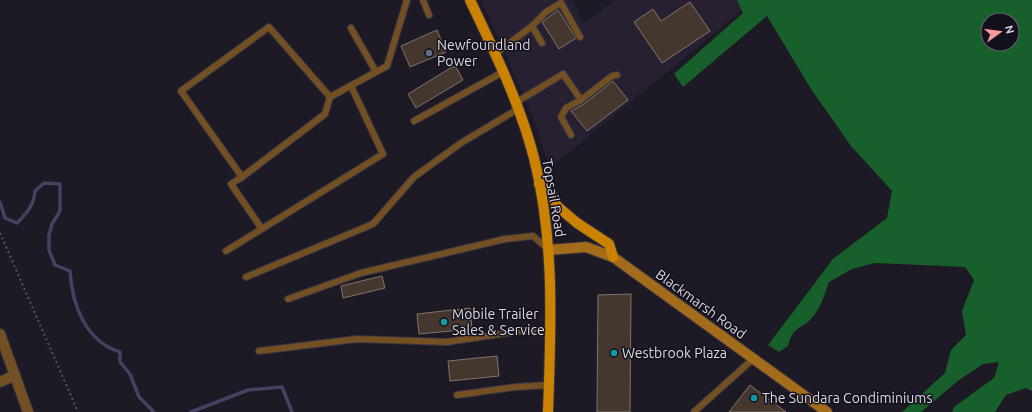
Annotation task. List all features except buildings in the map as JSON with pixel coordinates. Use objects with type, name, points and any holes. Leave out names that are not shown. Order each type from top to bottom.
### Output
[{"type":"main road","name":"Topsail Road","points":[[470,0],[503,72],[534,157],[549,250],[550,330],[548,412]]},
{"type":"main road","points":[[539,184],[550,194],[557,206],[577,223],[609,244],[613,256]]},
{"type":"main road","name":"Blackmarsh Road","points":[[549,250],[586,247],[613,256],[827,412]]},
{"type":"street","points":[[0,334],[28,412]]},
{"type":"street","points":[[0,382],[15,375]]},
{"type":"lane","points":[[262,229],[231,184],[325,114],[330,97],[387,66],[407,0]]},
{"type":"lane","points":[[423,0],[429,15]]},
{"type":"lane","points":[[495,54],[532,26],[546,12],[561,3],[580,37]]},
{"type":"lane","points":[[532,26],[542,43]]},
{"type":"lane","points":[[242,177],[181,91],[269,27],[330,97]]},
{"type":"lane","points":[[351,28],[376,72]]},
{"type":"lane","points":[[414,120],[503,72]]},
{"type":"lane","points":[[246,277],[373,224],[414,177],[461,143],[563,74],[581,100]]},
{"type":"lane","points":[[571,135],[561,117],[566,108],[581,100],[612,76],[617,74]]},
{"type":"lane","points":[[226,251],[383,154],[350,86]]},
{"type":"lane","points":[[288,299],[361,273],[505,239],[533,236],[549,250]]},
{"type":"lane","points":[[259,351],[357,339],[447,342],[527,330],[550,330]]},
{"type":"lane","points":[[694,412],[753,359]]},
{"type":"lane","points":[[457,395],[516,387],[549,385]]},
{"type":"path","points":[[0,232],[78,412]]},
{"type":"shaded area","points":[[481,0],[573,0],[583,24],[615,0],[755,0],[557,162],[549,165],[527,102]]},
{"type":"green space","points":[[737,0],[1032,0],[1032,391],[1026,388],[1006,395],[995,412],[952,412],[954,407],[994,378],[999,362],[983,364],[959,380],[921,412],[902,412],[945,373],[951,350],[966,335],[962,311],[974,280],[965,267],[875,263],[852,269],[829,282],[817,310],[811,319],[796,330],[790,339],[788,346],[779,352],[768,345],[833,259],[887,218],[892,191],[851,146],[811,89],[767,16],[683,87],[674,74],[743,13]]},
{"type":"waterway","points":[[0,202],[5,218],[17,223],[29,208],[35,191],[44,183],[60,184],[60,211],[52,224],[49,235],[49,250],[55,265],[70,271],[71,284],[77,308],[83,320],[89,330],[98,339],[108,347],[120,352],[120,362],[130,374],[139,397],[154,412]]},
{"type":"waterway","points":[[191,412],[248,390],[282,387],[292,412]]},
{"type":"place","name":"Newfoundland Power","points":[[429,53]]},
{"type":"place","name":"Mobile Trailer Sales & Service","points":[[444,322]]},
{"type":"place","name":"Westbrook Plaza","points":[[614,353]]},
{"type":"place","name":"The Sundara Condiminiums","points":[[754,398]]}]
